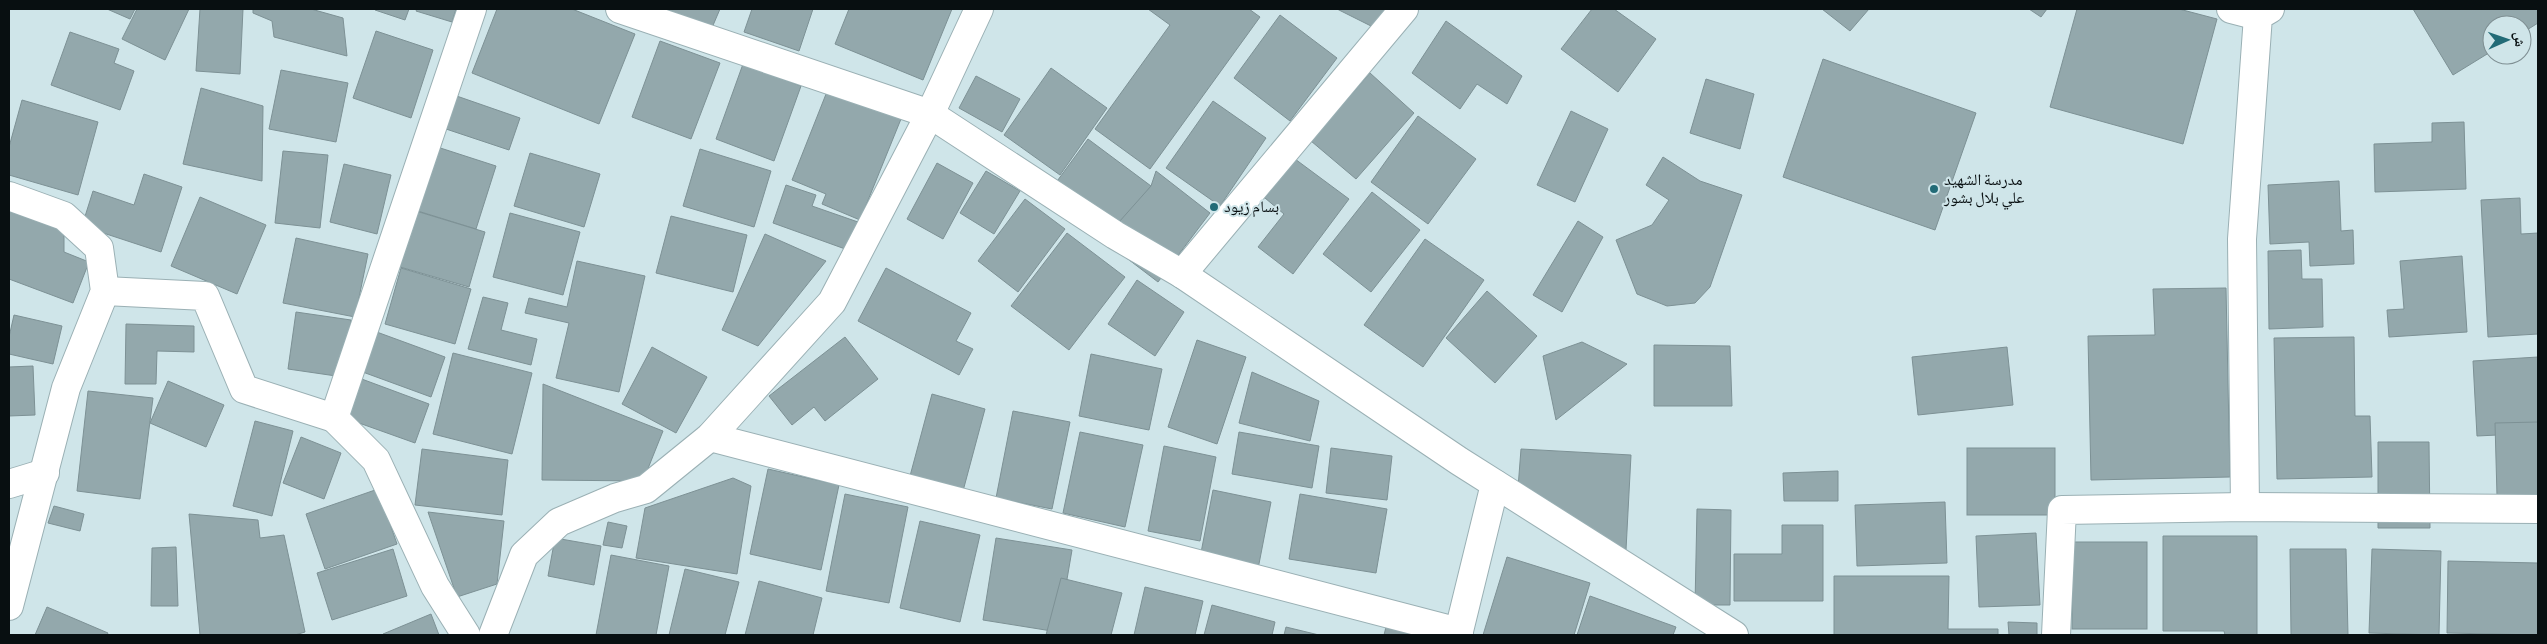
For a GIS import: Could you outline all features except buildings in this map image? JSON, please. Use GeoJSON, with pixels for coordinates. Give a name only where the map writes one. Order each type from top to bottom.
{"type":"FeatureCollection","features":[{"type":"Feature","properties":{"kind":"street"},"geometry":{"type":"LineString","coordinates":[[334,418],[472,9]]}},
{"type":"Feature","properties":{"kind":"street"},"geometry":{"type":"LineString","coordinates":[[620,9],[930,114],[1114,235],[1182,274],[1703,626],[1734,635]]}},
{"type":"Feature","properties":{"kind":"street"},"geometry":{"type":"LineString","coordinates":[[493,635],[524,555],[559,522],[615,498],[646,489],[710,438],[832,302],[930,114],[979,9]]}},
{"type":"Feature","properties":{"kind":"street"},"geometry":{"type":"LineString","coordinates":[[1182,274],[1404,9]]}},
{"type":"Feature","properties":{"kind":"street"},"geometry":{"type":"LineString","coordinates":[[2231,9],[2264,12],[2242,239],[2245,507]]}},
{"type":"Feature","properties":{"kind":"street"},"geometry":{"type":"LineString","coordinates":[[9,196],[64,216],[99,248],[105,291],[66,388],[9,606]]}},
{"type":"Feature","properties":{"kind":"street"},"geometry":{"type":"LineString","coordinates":[[105,291],[204,296],[244,389],[334,418],[376,460],[435,586],[466,635]]}},
{"type":"Feature","properties":{"kind":"street"},"geometry":{"type":"LineString","coordinates":[[710,438],[1459,634],[1495,484]]}},
{"type":"Feature","properties":{"kind":"street"},"geometry":{"type":"LineString","coordinates":[[9,484],[45,473]]}},
{"type":"Feature","properties":{"kind":"street"},"geometry":{"type":"LineString","coordinates":[[2056,635],[2062,510],[2245,507],[2538,509]]}},
{"type":"Feature","properties":{"kind":"place","name":"مدرسة الشهيد علي بلال بشور"},"geometry":{"type":"Point","coordinates":[1934,189]}},
{"type":"Feature","properties":{"kind":"place","name":"بسام زيود"},"geometry":{"type":"Point","coordinates":[1214,207]}}]}
